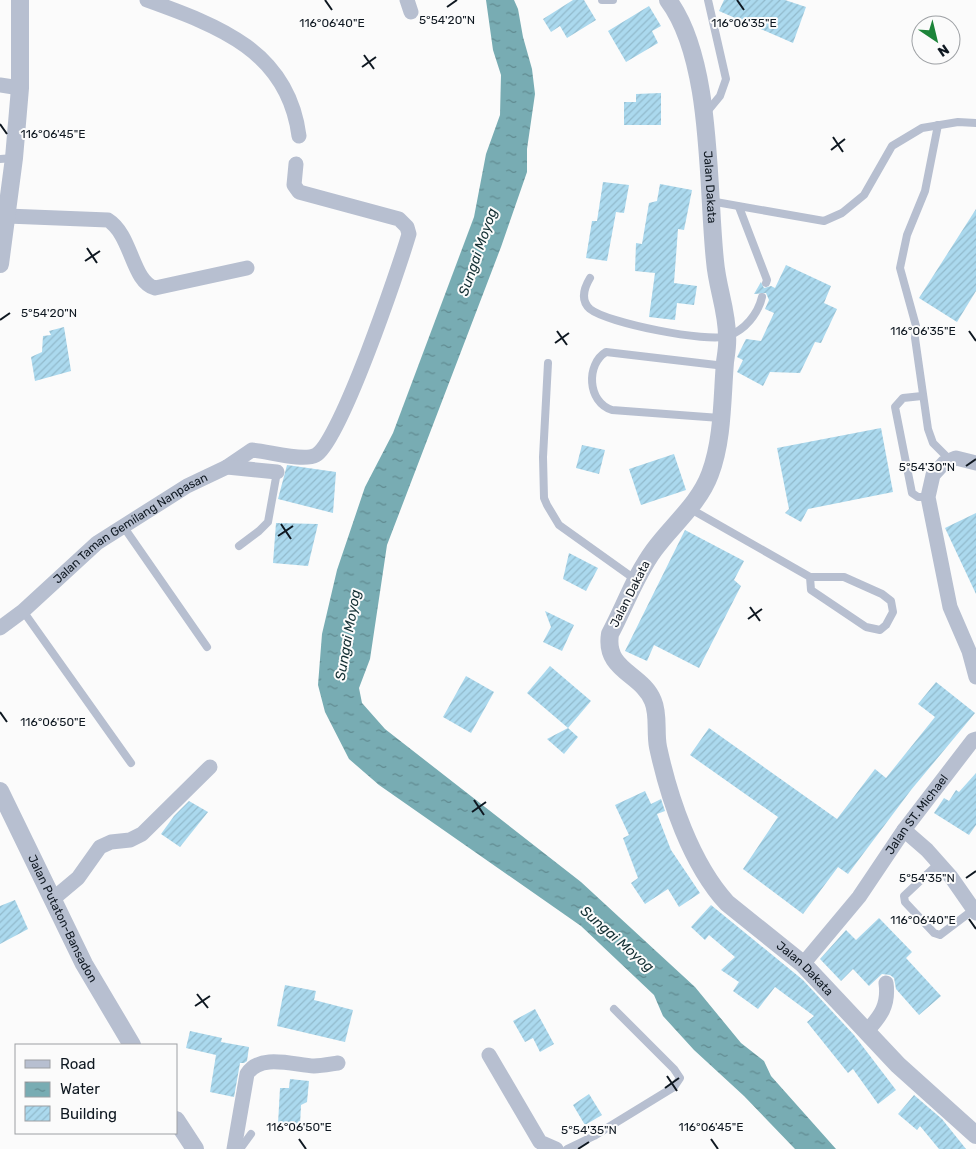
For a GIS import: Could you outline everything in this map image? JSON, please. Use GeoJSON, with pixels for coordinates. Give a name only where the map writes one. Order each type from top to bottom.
{"type":"FeatureCollection","features":[{"type":"Feature","properties":{"kind":"street"},"geometry":{"type":"LineString","coordinates":[[0,264],[7,216],[7,159],[20,88],[20,0]]}},
{"type":"Feature","properties":{"kind":"street","name":"Jalan Dakata"},"geometry":{"type":"LineString","coordinates":[[668,0],[683,25],[698,81],[703,117],[715,266],[726,317],[728,336],[717,445],[710,475],[689,508],[654,550],[636,580],[610,634],[609,647],[619,666],[642,685],[653,699],[658,746],[682,825],[704,873],[716,891],[727,903],[803,964],[898,1065],[976,1135]]}},
{"type":"Feature","properties":{"kind":"street"},"geometry":{"type":"LineString","coordinates":[[153,1],[232,37],[252,50],[275,70],[291,100],[297,117],[299,136]]}},
{"type":"Feature","properties":{"kind":"street"},"geometry":{"type":"LineString","coordinates":[[0,85],[20,88]]}},
{"type":"Feature","properties":{"kind":"street","name":"Jalan Taman Gemilang Nanpasan"},"geometry":{"type":"LineString","coordinates":[[0,628],[23,611],[97,543],[187,486],[226,467],[252,450],[304,458],[316,455],[325,447],[335,433],[354,388],[409,234],[407,227],[398,219],[299,192],[294,185],[296,164]]}},
{"type":"Feature","properties":{"kind":"street"},"geometry":{"type":"LineString","coordinates":[[7,216],[108,220],[114,224],[126,240],[140,276],[149,286],[155,288],[247,268]]}},
{"type":"Feature","properties":{"kind":"street"},"geometry":{"type":"LineString","coordinates":[[976,463],[956,458],[949,459],[933,475],[928,497],[950,607],[969,652],[976,677]]}},
{"type":"Feature","properties":{"kind":"street"},"geometry":{"type":"LineString","coordinates":[[226,467],[277,472]]}},
{"type":"Feature","properties":{"kind":"street","name":"Jalan ST. Michael"},"geometry":{"type":"LineString","coordinates":[[803,964],[859,897],[904,830],[975,736]]}},
{"type":"Feature","properties":{"kind":"street"},"geometry":{"type":"LineString","coordinates":[[53,899],[78,878],[100,847],[112,842],[130,840],[142,834],[210,767]]}},
{"type":"Feature","properties":{"kind":"street","name":"Jalan Putaton-Bansadon"},"geometry":{"type":"LineString","coordinates":[[0,791],[84,964],[131,1044]]}},
{"type":"Feature","properties":{"kind":"street"},"geometry":{"type":"LineString","coordinates":[[904,830],[939,863],[964,895],[974,912]]}},
{"type":"Feature","properties":{"kind":"street"},"geometry":{"type":"LineString","coordinates":[[866,1032],[887,1005],[886,983]]}},
{"type":"Feature","properties":{"kind":"street"},"geometry":{"type":"LineString","coordinates":[[489,1056],[540,1142],[556,1149]]}},
{"type":"Feature","properties":{"kind":"street"},"geometry":{"type":"LineString","coordinates":[[234,1149],[247,1074],[251,1067],[260,1064],[283,1062],[316,1066],[338,1063]]}},
{"type":"Feature","properties":{"kind":"street"},"geometry":{"type":"LineString","coordinates":[[178,1123],[195,1149]]}},
{"type":"Feature","properties":{"kind":"lane"},"geometry":{"type":"LineString","coordinates":[[602,0],[613,0]]}},
{"type":"Feature","properties":{"kind":"lane"},"geometry":{"type":"LineString","coordinates":[[703,117],[720,96],[726,79],[708,0]]}},
{"type":"Feature","properties":{"kind":"lane"},"geometry":{"type":"LineString","coordinates":[[710,201],[824,222],[842,214],[864,195],[892,146],[922,128],[958,122],[976,124]]}},
{"type":"Feature","properties":{"kind":"lane"},"geometry":{"type":"LineString","coordinates":[[938,125],[925,191],[907,235],[900,268],[916,326],[915,338],[922,396],[933,443],[949,459]]}},
{"type":"Feature","properties":{"kind":"lane"},"geometry":{"type":"LineString","coordinates":[[739,207],[767,280],[766,283]]}},
{"type":"Feature","properties":{"kind":"lane"},"geometry":{"type":"LineString","coordinates":[[590,278],[583,290],[583,297],[590,309],[605,316],[665,332],[728,336],[752,320],[762,297]]}},
{"type":"Feature","properties":{"kind":"lane"},"geometry":{"type":"LineString","coordinates":[[720,418],[612,410],[598,402],[593,394],[595,362],[606,352],[725,366]]}},
{"type":"Feature","properties":{"kind":"lane"},"geometry":{"type":"LineString","coordinates":[[548,363],[543,457],[544,498],[559,525],[636,580]]}},
{"type":"Feature","properties":{"kind":"lane"},"geometry":{"type":"LineString","coordinates":[[922,396],[903,398],[895,407],[912,493],[918,497],[928,497]]}},
{"type":"Feature","properties":{"kind":"lane"},"geometry":{"type":"LineString","coordinates":[[239,546],[268,522],[277,472]]}},
{"type":"Feature","properties":{"kind":"lane"},"geometry":{"type":"LineString","coordinates":[[689,508],[810,577],[844,576],[882,594],[890,601],[891,619],[880,630],[866,627],[811,590],[810,577]]}},
{"type":"Feature","properties":{"kind":"lane"},"geometry":{"type":"LineString","coordinates":[[123,526],[207,647]]}},
{"type":"Feature","properties":{"kind":"lane"},"geometry":{"type":"LineString","coordinates":[[23,611],[131,763]]}},
{"type":"Feature","properties":{"kind":"lane"},"geometry":{"type":"LineString","coordinates":[[939,863],[908,889],[904,896],[905,902],[934,933],[940,935],[974,912]]}},
{"type":"Feature","properties":{"kind":"lane"},"geometry":{"type":"LineString","coordinates":[[567,1149],[594,1136],[674,1087],[680,1078],[674,1069],[614,1009]]}},
{"type":"Feature","properties":{"kind":"lane"},"geometry":{"type":"LineString","coordinates":[[240,1149],[251,1134]]}},
{"type":"Feature","properties":{"kind":"water","name":"Sungai Moyog"},"geometry":{"type":"Polygon","coordinates":[[[486,0],[514,0],[518,9],[532,69],[535,94],[527,149],[527,172],[501,247],[387,545],[370,659],[359,688],[362,703],[385,729],[581,882],[695,987],[741,1043],[764,1061],[771,1076],[836,1149],[795,1149],[744,1096],[694,1050],[663,1016],[654,995],[581,926],[379,785],[349,759],[325,712],[318,685],[322,634],[337,570],[365,487],[393,433],[474,217],[486,154],[500,115],[501,75],[493,50],[486,0]]]}},
{"type":"Feature","properties":{"kind":"building"},"geometry":{"type":"Polygon","coordinates":[[[573,0],[584,0],[596,20],[567,38],[560,26],[551,32],[543,19],[573,0]]]}},
{"type":"Feature","properties":{"kind":"building"},"geometry":{"type":"Polygon","coordinates":[[[724,0],[785,0],[806,7],[793,43],[719,11],[724,0]]]}},
{"type":"Feature","properties":{"kind":"building"},"geometry":{"type":"Polygon","coordinates":[[[649,6],[661,26],[652,31],[658,43],[626,62],[608,31],[649,6]]]}},
{"type":"Feature","properties":{"kind":"building"},"geometry":{"type":"Polygon","coordinates":[[[661,93],[661,125],[624,125],[624,102],[636,102],[636,94],[661,93]]]}},
{"type":"Feature","properties":{"kind":"building"},"geometry":{"type":"Polygon","coordinates":[[[603,182],[629,185],[624,213],[616,212],[607,261],[586,258],[592,221],[597,221],[603,182]]]}},
{"type":"Feature","properties":{"kind":"building"},"geometry":{"type":"Polygon","coordinates":[[[660,184],[692,190],[684,230],[678,229],[674,283],[697,286],[694,305],[677,303],[675,320],[649,317],[655,273],[635,271],[636,243],[642,244],[649,203],[657,201],[660,184]]]}},
{"type":"Feature","properties":{"kind":"building"},"geometry":{"type":"Polygon","coordinates":[[[976,209],[976,291],[957,322],[919,298],[976,209]]]}},
{"type":"Feature","properties":{"kind":"building"},"geometry":{"type":"Polygon","coordinates":[[[786,265],[831,286],[824,303],[837,309],[821,343],[815,342],[800,373],[770,372],[763,386],[737,372],[743,360],[737,357],[746,339],[761,341],[774,313],[765,309],[769,300],[766,293],[754,294],[761,282],[764,288],[771,286],[775,288],[786,265]]]}},
{"type":"Feature","properties":{"kind":"building"},"geometry":{"type":"Polygon","coordinates":[[[64,327],[71,371],[35,381],[31,357],[42,352],[43,336],[51,335],[49,331],[64,327]]]}},
{"type":"Feature","properties":{"kind":"building"},"geometry":{"type":"Polygon","coordinates":[[[881,428],[893,492],[808,509],[801,522],[785,513],[789,509],[777,448],[881,428]]]}},
{"type":"Feature","properties":{"kind":"building"},"geometry":{"type":"Polygon","coordinates":[[[582,445],[605,450],[599,474],[576,468],[582,445]]]}},
{"type":"Feature","properties":{"kind":"building"},"geometry":{"type":"Polygon","coordinates":[[[674,454],[686,490],[641,505],[629,469],[674,454]]]}},
{"type":"Feature","properties":{"kind":"building"},"geometry":{"type":"Polygon","coordinates":[[[287,465],[336,472],[333,513],[278,499],[287,465]]]}},
{"type":"Feature","properties":{"kind":"building"},"geometry":{"type":"Polygon","coordinates":[[[976,513],[976,594],[945,528],[976,513]]]}},
{"type":"Feature","properties":{"kind":"building"},"geometry":{"type":"Polygon","coordinates":[[[276,523],[318,524],[308,566],[273,563],[276,523]]]}},
{"type":"Feature","properties":{"kind":"building"},"geometry":{"type":"Polygon","coordinates":[[[685,530],[744,561],[734,580],[741,586],[699,668],[654,645],[647,661],[625,651],[685,530]]]}},
{"type":"Feature","properties":{"kind":"building"},"geometry":{"type":"Polygon","coordinates":[[[569,553],[598,568],[586,591],[563,579],[569,553]]]}},
{"type":"Feature","properties":{"kind":"building"},"geometry":{"type":"Polygon","coordinates":[[[545,611],[574,625],[562,651],[543,642],[551,627],[545,611]]]}},
{"type":"Feature","properties":{"kind":"building"},"geometry":{"type":"Polygon","coordinates":[[[550,666],[591,701],[568,728],[527,693],[550,666]]]}},
{"type":"Feature","properties":{"kind":"building"},"geometry":{"type":"Polygon","coordinates":[[[466,676],[494,692],[471,733],[443,717],[466,676]]]}},
{"type":"Feature","properties":{"kind":"building"},"geometry":{"type":"Polygon","coordinates":[[[936,682],[975,713],[911,790],[848,874],[838,867],[803,914],[743,869],[778,817],[690,755],[709,728],[837,819],[875,769],[886,778],[935,717],[918,704],[936,682]]]}},
{"type":"Feature","properties":{"kind":"building"},"geometry":{"type":"Polygon","coordinates":[[[568,728],[578,737],[564,754],[547,739],[568,728]]]}},
{"type":"Feature","properties":{"kind":"building"},"geometry":{"type":"Polygon","coordinates":[[[976,773],[976,825],[969,835],[934,813],[944,798],[949,801],[956,790],[959,792],[976,773]]]}},
{"type":"Feature","properties":{"kind":"building"},"geometry":{"type":"Polygon","coordinates":[[[645,791],[651,804],[661,799],[665,811],[657,814],[671,850],[700,893],[679,907],[668,889],[645,904],[631,883],[638,878],[623,838],[629,835],[615,805],[645,791]]]}},
{"type":"Feature","properties":{"kind":"building"},"geometry":{"type":"Polygon","coordinates":[[[189,801],[208,812],[180,847],[161,834],[174,816],[189,801]]]}},
{"type":"Feature","properties":{"kind":"building"},"geometry":{"type":"Polygon","coordinates":[[[15,900],[28,929],[0,944],[0,906],[15,900]]]}},
{"type":"Feature","properties":{"kind":"building"},"geometry":{"type":"Polygon","coordinates":[[[711,905],[803,980],[854,1035],[896,1090],[878,1104],[853,1069],[848,1073],[807,1022],[814,1016],[775,987],[758,1009],[733,991],[739,982],[721,970],[735,957],[709,935],[705,940],[691,927],[711,905]]]}},
{"type":"Feature","properties":{"kind":"building"},"geometry":{"type":"Polygon","coordinates":[[[879,918],[912,952],[906,958],[941,996],[919,1015],[896,989],[894,978],[890,975],[882,974],[869,986],[853,969],[841,981],[820,959],[846,930],[856,940],[879,918]]]}},
{"type":"Feature","properties":{"kind":"building"},"geometry":{"type":"Polygon","coordinates":[[[285,985],[316,991],[314,1000],[353,1010],[345,1042],[277,1026],[285,985]]]}},
{"type":"Feature","properties":{"kind":"building"},"geometry":{"type":"Polygon","coordinates":[[[535,1009],[554,1044],[540,1052],[533,1038],[525,1042],[513,1021],[535,1009]]]}},
{"type":"Feature","properties":{"kind":"building"},"geometry":{"type":"Polygon","coordinates":[[[190,1031],[222,1038],[221,1042],[249,1047],[247,1061],[240,1063],[234,1097],[210,1092],[216,1055],[186,1048],[190,1031]]]}},
{"type":"Feature","properties":{"kind":"building"},"geometry":{"type":"Polygon","coordinates":[[[290,1079],[309,1081],[307,1102],[301,1105],[300,1125],[278,1124],[280,1088],[289,1088],[290,1079]]]}},
{"type":"Feature","properties":{"kind":"building"},"geometry":{"type":"Polygon","coordinates":[[[589,1094],[602,1115],[585,1125],[573,1105],[589,1094]]]}},
{"type":"Feature","properties":{"kind":"building"},"geometry":{"type":"Polygon","coordinates":[[[914,1095],[942,1119],[966,1149],[939,1149],[920,1126],[917,1130],[898,1114],[914,1095]]]}}]}
